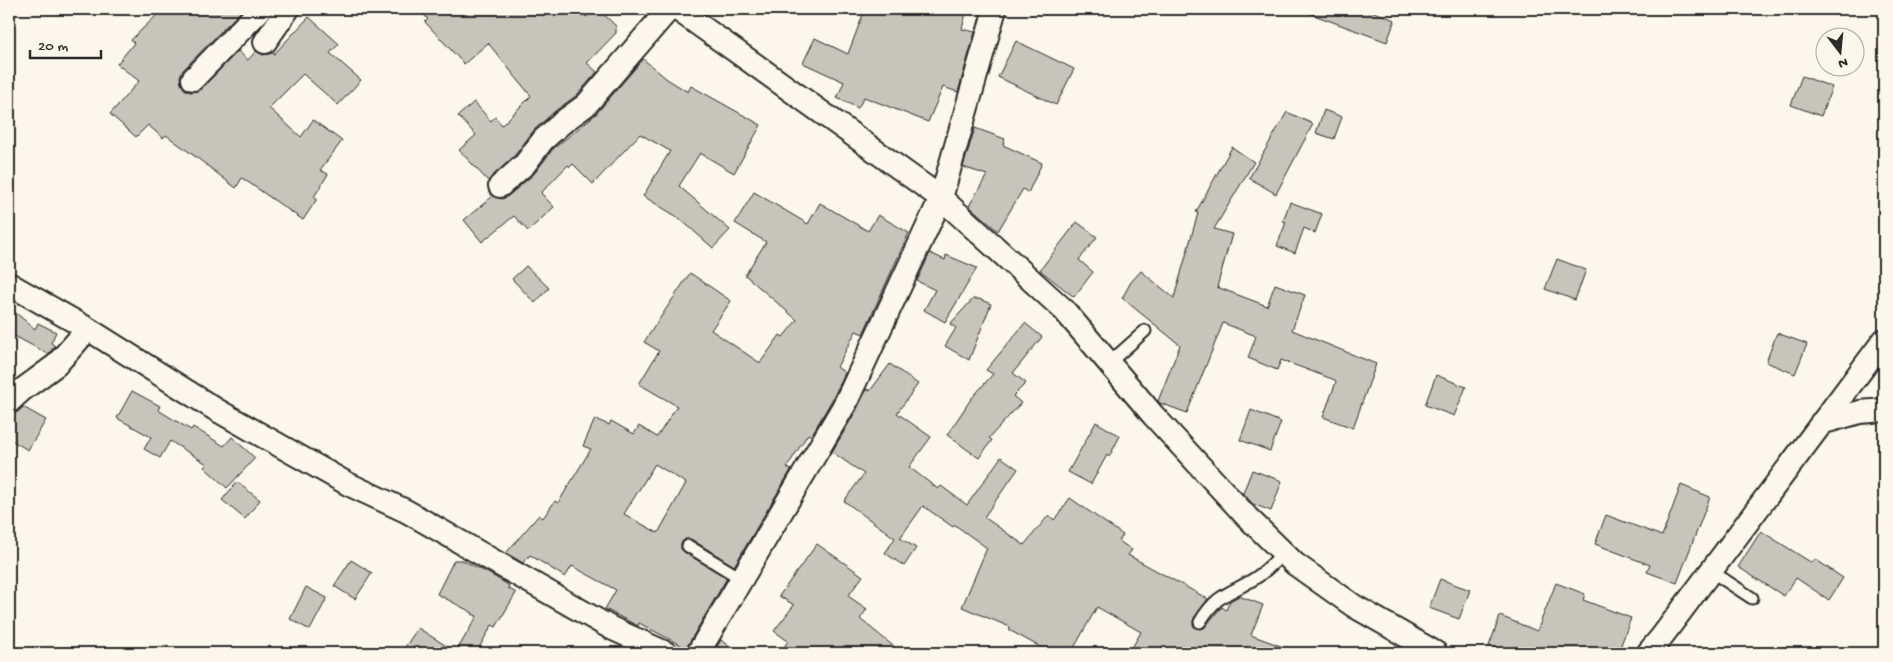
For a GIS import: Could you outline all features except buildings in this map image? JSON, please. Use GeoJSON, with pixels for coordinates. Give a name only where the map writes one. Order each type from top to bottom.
{"type":"FeatureCollection","features":[{"type":"Feature","properties":{"kind":"street"},"geometry":{"type":"LineString","coordinates":[[193,79],[262,9]]}},
{"type":"Feature","properties":{"kind":"street"},"geometry":{"type":"LineString","coordinates":[[265,42],[288,9]]}},
{"type":"Feature","properties":{"kind":"street"},"geometry":{"type":"LineString","coordinates":[[500,186],[525,164],[543,140],[586,105],[669,9]]}},
{"type":"Feature","properties":{"kind":"street"},"geometry":{"type":"LineString","coordinates":[[677,9],[941,198],[1064,310],[1153,415],[1247,517],[1295,564],[1354,606],[1436,653]]}},
{"type":"Feature","properties":{"kind":"street"},"geometry":{"type":"LineString","coordinates":[[698,653],[844,404],[941,198],[995,9]]}},
{"type":"Feature","properties":{"kind":"street"},"geometry":{"type":"LineString","coordinates":[[9,284],[88,329],[215,410],[348,484],[406,512],[611,628],[666,653]]}},
{"type":"Feature","properties":{"kind":"street"},"geometry":{"type":"LineString","coordinates":[[9,402],[56,365],[88,329]]}},
{"type":"Feature","properties":{"kind":"street"},"geometry":{"type":"LineString","coordinates":[[1648,653],[1660,640],[1884,340]]}},
{"type":"Feature","properties":{"kind":"street"},"geometry":{"type":"LineString","coordinates":[[1821,423],[1860,412],[1884,410]]}},
{"type":"Feature","properties":{"kind":"lane"},"geometry":{"type":"LineString","coordinates":[[1109,363],[1145,331]]}},
{"type":"Feature","properties":{"kind":"lane"},"geometry":{"type":"LineString","coordinates":[[688,546],[742,579]]}},
{"type":"Feature","properties":{"kind":"lane"},"geometry":{"type":"LineString","coordinates":[[1200,622],[1218,599],[1258,576],[1284,553]]}},
{"type":"Feature","properties":{"kind":"lane"},"geometry":{"type":"LineString","coordinates":[[1711,571],[1752,598]]}}]}
